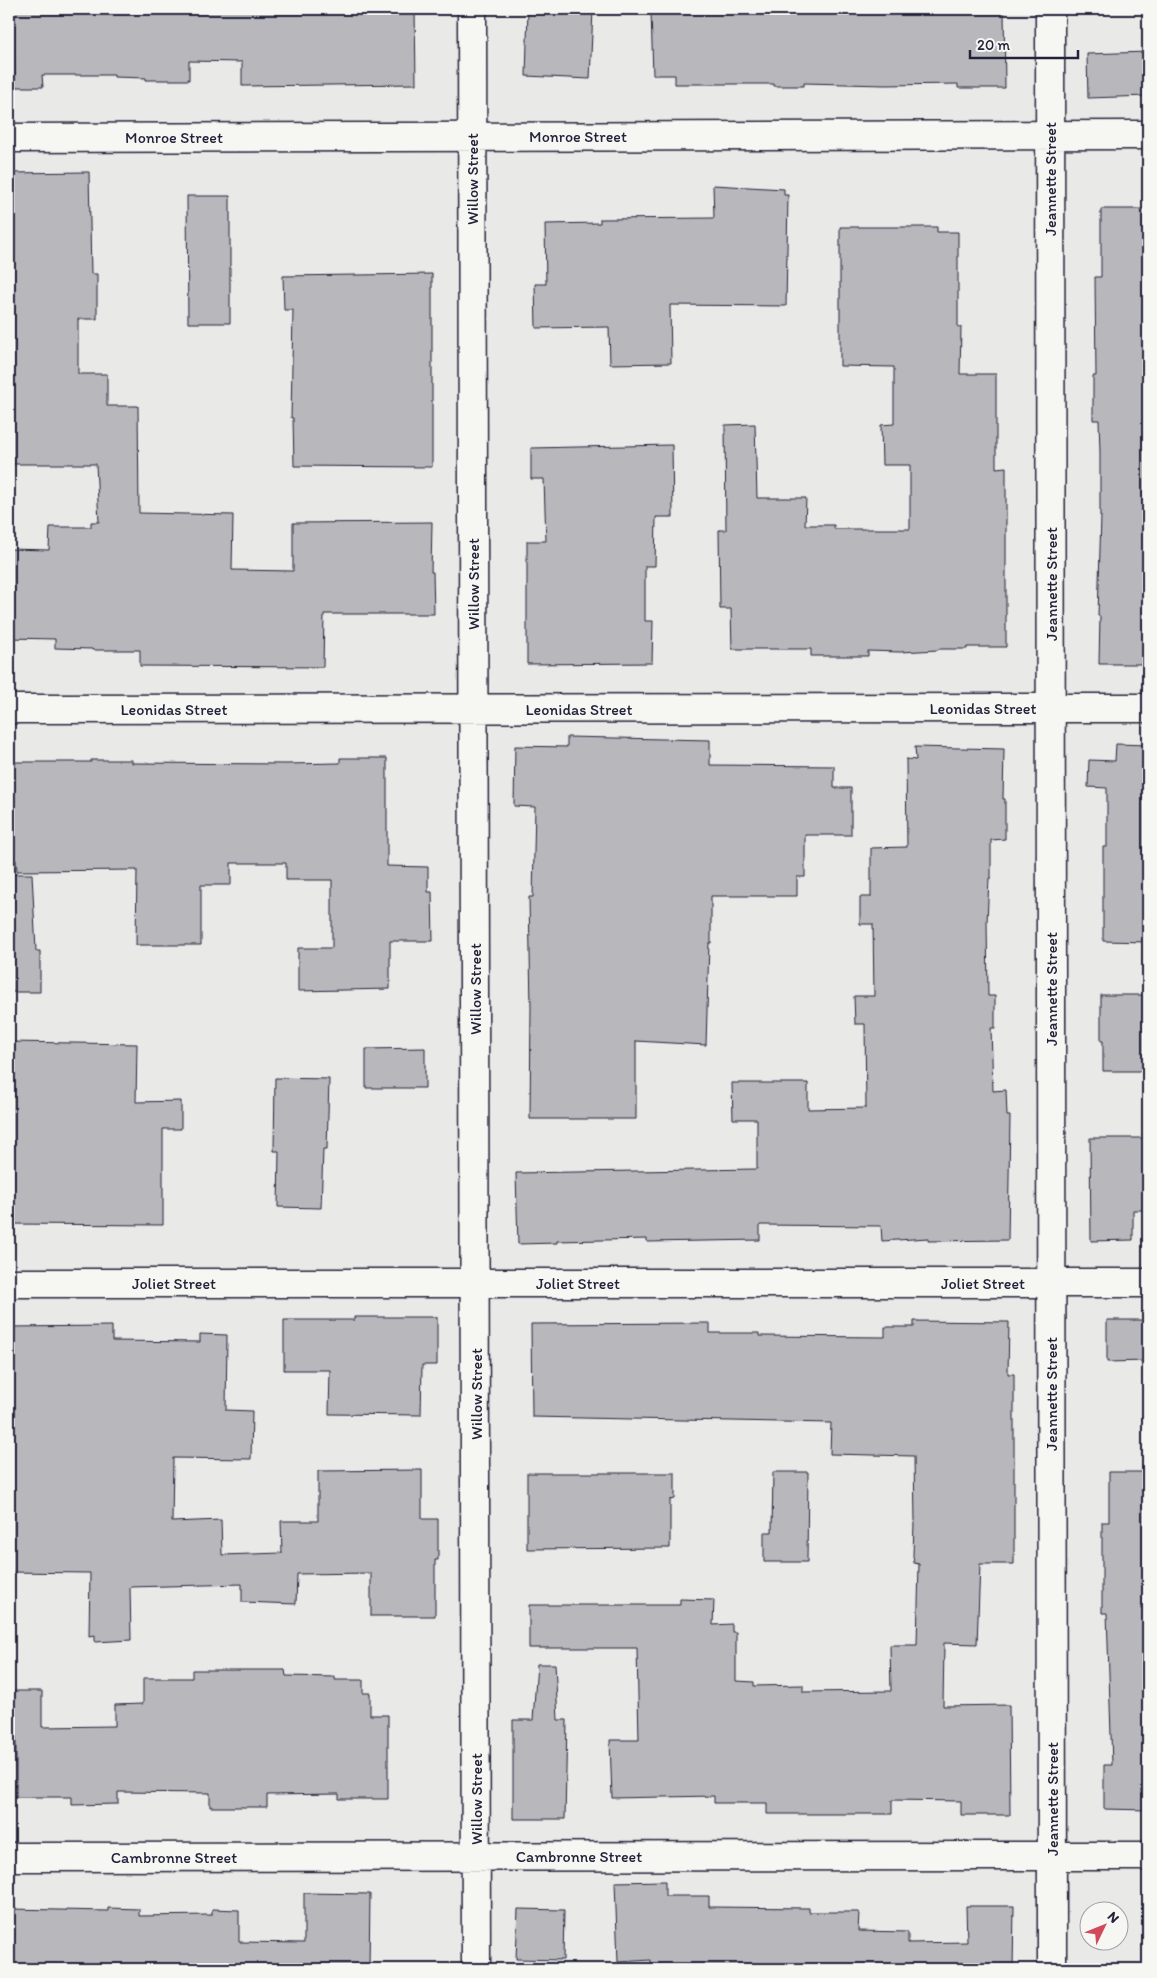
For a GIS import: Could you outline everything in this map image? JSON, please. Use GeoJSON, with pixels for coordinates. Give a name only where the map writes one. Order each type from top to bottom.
{"type":"FeatureCollection","features":[{"type":"Feature","properties":{"kind":"street","name":"Willow Street"},"geometry":{"type":"LineString","coordinates":[[472,9],[476,1969]]}},
{"type":"Feature","properties":{"kind":"street","name":"Jeannette Street"},"geometry":{"type":"LineString","coordinates":[[1050,9],[1052,1969]]}},
{"type":"Feature","properties":{"kind":"street","name":"Monroe Street"},"geometry":{"type":"LineString","coordinates":[[9,138],[1148,136]]}},
{"type":"Feature","properties":{"kind":"street","name":"Leonidas Street"},"geometry":{"type":"LineString","coordinates":[[9,709],[1148,708]]}},
{"type":"Feature","properties":{"kind":"street","name":"Joliet Street"},"geometry":{"type":"LineString","coordinates":[[9,1283],[1148,1283]]}},
{"type":"Feature","properties":{"kind":"street","name":"Cambronne Street"},"geometry":{"type":"LineString","coordinates":[[9,1857],[1148,1856]]}},
{"type":"Feature","properties":{"kind":"building"},"geometry":{"type":"Polygon","coordinates":[[[14,9],[415,9],[416,84],[242,86],[242,62],[189,61],[189,80],[146,80],[146,78],[114,77],[114,75],[42,75],[43,87],[15,87],[14,9]]]}},
{"type":"Feature","properties":{"kind":"building"},"geometry":{"type":"Polygon","coordinates":[[[528,9],[593,9],[590,79],[526,76],[528,9]]]}},
{"type":"Feature","properties":{"kind":"building"},"geometry":{"type":"Polygon","coordinates":[[[726,9],[1004,9],[1005,88],[958,88],[958,84],[804,83],[804,86],[774,86],[774,84],[675,84],[675,75],[653,75],[651,12],[726,11],[726,9]]]}},
{"type":"Feature","properties":{"kind":"building"},"geometry":{"type":"Polygon","coordinates":[[[1148,52],[1148,96],[1088,98],[1087,54],[1148,52]]]}},
{"type":"Feature","properties":{"kind":"building"},"geometry":{"type":"Polygon","coordinates":[[[89,172],[91,274],[97,274],[97,319],[78,319],[78,374],[107,374],[107,406],[138,406],[139,513],[233,515],[232,570],[293,571],[293,523],[432,522],[431,572],[433,572],[434,614],[324,614],[323,667],[140,666],[140,650],[55,648],[55,639],[9,638],[9,549],[49,550],[50,527],[91,527],[91,522],[99,522],[96,464],[11,464],[11,448],[9,448],[9,173],[89,172]]]}},
{"type":"Feature","properties":{"kind":"building"},"geometry":{"type":"Polygon","coordinates":[[[713,185],[784,189],[784,195],[788,195],[786,306],[670,305],[671,363],[610,364],[609,327],[536,328],[535,284],[546,284],[545,224],[600,223],[600,219],[714,218],[713,185]]]}},
{"type":"Feature","properties":{"kind":"building"},"geometry":{"type":"Polygon","coordinates":[[[187,196],[230,196],[230,323],[188,323],[187,196]]]}},
{"type":"Feature","properties":{"kind":"building"},"geometry":{"type":"Polygon","coordinates":[[[1101,209],[1148,209],[1148,664],[1099,664],[1100,452],[1099,420],[1093,420],[1093,376],[1096,376],[1095,277],[1101,277],[1101,209]]]}},
{"type":"Feature","properties":{"kind":"building"},"geometry":{"type":"Polygon","coordinates":[[[840,227],[937,227],[937,232],[958,232],[958,327],[961,327],[960,374],[996,374],[996,468],[1006,467],[1006,647],[967,647],[967,649],[900,652],[868,651],[868,656],[811,656],[811,649],[732,649],[731,609],[720,609],[719,530],[726,530],[725,425],[755,424],[757,498],[806,498],[805,525],[834,525],[834,529],[910,529],[910,465],[882,465],[881,425],[894,424],[894,367],[840,366],[840,227]]]}},
{"type":"Feature","properties":{"kind":"building"},"geometry":{"type":"Polygon","coordinates":[[[432,274],[432,467],[294,466],[293,418],[291,418],[293,310],[284,310],[283,276],[432,274]]]}},
{"type":"Feature","properties":{"kind":"building"},"geometry":{"type":"Polygon","coordinates":[[[672,445],[673,517],[656,517],[655,566],[645,566],[645,621],[653,621],[652,663],[527,664],[527,541],[546,541],[544,479],[531,479],[531,448],[672,445]]]}},
{"type":"Feature","properties":{"kind":"building"},"geometry":{"type":"Polygon","coordinates":[[[567,737],[710,740],[710,765],[834,766],[834,788],[851,788],[851,835],[805,835],[805,877],[797,877],[797,896],[711,896],[711,943],[709,943],[706,1045],[636,1041],[636,1119],[530,1119],[529,897],[533,897],[535,807],[514,806],[515,746],[567,747],[567,737]]]}},
{"type":"Feature","properties":{"kind":"building"},"geometry":{"type":"Polygon","coordinates":[[[1116,744],[1148,745],[1148,942],[1103,941],[1103,847],[1107,847],[1107,788],[1088,787],[1089,760],[1115,761],[1116,744]]]}},
{"type":"Feature","properties":{"kind":"building"},"geometry":{"type":"Polygon","coordinates":[[[915,747],[1004,749],[1003,799],[1005,799],[1005,839],[991,840],[991,878],[989,878],[987,922],[988,996],[995,996],[995,1028],[991,1028],[993,1091],[1006,1090],[1007,1116],[1010,1116],[1008,1240],[928,1241],[928,1238],[882,1241],[881,1226],[760,1225],[760,1240],[647,1242],[647,1239],[518,1244],[516,1173],[757,1169],[757,1119],[733,1119],[732,1083],[808,1083],[808,1109],[866,1108],[865,1024],[855,1024],[854,996],[874,996],[873,924],[860,924],[860,897],[871,897],[871,848],[907,847],[906,759],[916,760],[915,747]]]}},
{"type":"Feature","properties":{"kind":"building"},"geometry":{"type":"Polygon","coordinates":[[[340,758],[387,758],[387,866],[428,867],[428,892],[432,892],[433,941],[390,941],[390,989],[298,991],[298,948],[332,948],[332,880],[286,880],[286,863],[231,863],[231,885],[201,885],[201,945],[136,945],[137,870],[17,871],[16,860],[9,860],[9,762],[132,760],[132,763],[286,764],[340,763],[340,758]]]}},
{"type":"Feature","properties":{"kind":"building"},"geometry":{"type":"Polygon","coordinates":[[[9,874],[32,874],[36,951],[40,951],[40,992],[9,992],[9,874]]]}},
{"type":"Feature","properties":{"kind":"building"},"geometry":{"type":"Polygon","coordinates":[[[1101,995],[1148,995],[1148,1071],[1103,1071],[1101,995]]]}},
{"type":"Feature","properties":{"kind":"building"},"geometry":{"type":"Polygon","coordinates":[[[9,1042],[137,1044],[136,1102],[181,1101],[181,1129],[163,1129],[163,1225],[9,1224],[9,1042]]]}},
{"type":"Feature","properties":{"kind":"building"},"geometry":{"type":"Polygon","coordinates":[[[425,1048],[425,1088],[366,1088],[366,1049],[425,1048]]]}},
{"type":"Feature","properties":{"kind":"building"},"geometry":{"type":"Polygon","coordinates":[[[275,1078],[329,1079],[327,1149],[323,1149],[321,1208],[278,1207],[279,1151],[274,1151],[275,1078]]]}},
{"type":"Feature","properties":{"kind":"building"},"geometry":{"type":"Polygon","coordinates":[[[1090,1138],[1148,1138],[1148,1210],[1133,1210],[1133,1240],[1091,1241],[1090,1138]]]}},
{"type":"Feature","properties":{"kind":"building"},"geometry":{"type":"Polygon","coordinates":[[[354,1317],[437,1317],[437,1365],[422,1365],[421,1415],[329,1414],[330,1370],[284,1370],[284,1320],[354,1320],[354,1317]]]}},
{"type":"Feature","properties":{"kind":"building"},"geometry":{"type":"Polygon","coordinates":[[[1107,1320],[1148,1320],[1148,1361],[1107,1362],[1107,1320]]]}},
{"type":"Feature","properties":{"kind":"building"},"geometry":{"type":"Polygon","coordinates":[[[914,1321],[1009,1322],[1008,1374],[1014,1374],[1014,1564],[980,1564],[977,1644],[944,1643],[943,1706],[1009,1705],[1010,1815],[961,1815],[961,1801],[892,1800],[892,1814],[767,1814],[767,1803],[714,1803],[714,1796],[612,1798],[610,1740],[639,1740],[637,1648],[529,1648],[529,1605],[680,1605],[680,1599],[714,1600],[713,1625],[732,1624],[732,1632],[736,1632],[736,1681],[754,1682],[754,1686],[803,1685],[803,1692],[891,1691],[890,1645],[917,1645],[919,1564],[914,1563],[913,1556],[915,1522],[914,1456],[830,1454],[831,1423],[532,1417],[531,1324],[710,1323],[710,1333],[759,1333],[759,1336],[885,1337],[885,1327],[914,1327],[914,1321]]]}},
{"type":"Feature","properties":{"kind":"building"},"geometry":{"type":"Polygon","coordinates":[[[112,1326],[112,1341],[200,1342],[200,1334],[227,1335],[226,1410],[252,1411],[251,1459],[173,1458],[172,1522],[221,1520],[222,1555],[282,1553],[281,1521],[318,1521],[318,1471],[422,1470],[422,1519],[438,1519],[438,1560],[435,1560],[435,1616],[371,1616],[371,1573],[297,1574],[296,1604],[242,1602],[242,1584],[130,1587],[131,1640],[95,1642],[95,1635],[89,1636],[90,1573],[9,1572],[9,1327],[112,1326]]]}},
{"type":"Feature","properties":{"kind":"building"},"geometry":{"type":"Polygon","coordinates":[[[773,1472],[808,1472],[807,1562],[764,1562],[764,1532],[772,1532],[773,1472]]]}},
{"type":"Feature","properties":{"kind":"building"},"geometry":{"type":"Polygon","coordinates":[[[1109,1472],[1148,1472],[1148,1810],[1104,1809],[1104,1765],[1112,1765],[1107,1613],[1102,1613],[1102,1522],[1109,1522],[1109,1472]]]}},
{"type":"Feature","properties":{"kind":"building"},"geometry":{"type":"Polygon","coordinates":[[[527,1473],[675,1473],[675,1499],[670,1500],[670,1548],[527,1549],[527,1473]]]}},
{"type":"Feature","properties":{"kind":"building"},"geometry":{"type":"Polygon","coordinates":[[[537,1664],[555,1664],[558,1720],[567,1720],[565,1819],[513,1819],[513,1720],[533,1720],[537,1664]]]}},
{"type":"Feature","properties":{"kind":"building"},"geometry":{"type":"Polygon","coordinates":[[[192,1670],[285,1670],[286,1676],[335,1677],[335,1680],[363,1680],[363,1693],[370,1693],[370,1715],[388,1715],[388,1799],[339,1799],[339,1794],[267,1795],[267,1807],[210,1807],[210,1793],[118,1792],[118,1804],[72,1805],[72,1797],[16,1797],[16,1730],[9,1730],[9,1691],[42,1691],[42,1727],[115,1726],[115,1705],[143,1704],[143,1678],[192,1678],[192,1670]]]}},
{"type":"Feature","properties":{"kind":"building"},"geometry":{"type":"Polygon","coordinates":[[[665,1881],[665,1896],[709,1896],[709,1907],[809,1908],[809,1912],[859,1912],[858,1931],[908,1932],[908,1943],[967,1942],[966,1906],[1014,1906],[1013,1969],[651,1969],[651,1960],[618,1962],[615,1882],[665,1881]]]}},
{"type":"Feature","properties":{"kind":"building"},"geometry":{"type":"Polygon","coordinates":[[[304,1893],[370,1894],[369,1969],[9,1969],[9,1909],[108,1911],[108,1908],[139,1909],[139,1916],[212,1915],[212,1909],[239,1910],[239,1942],[304,1943],[304,1893]]]}},
{"type":"Feature","properties":{"kind":"building"},"geometry":{"type":"Polygon","coordinates":[[[518,1909],[564,1910],[563,1960],[516,1959],[518,1909]]]}}]}
